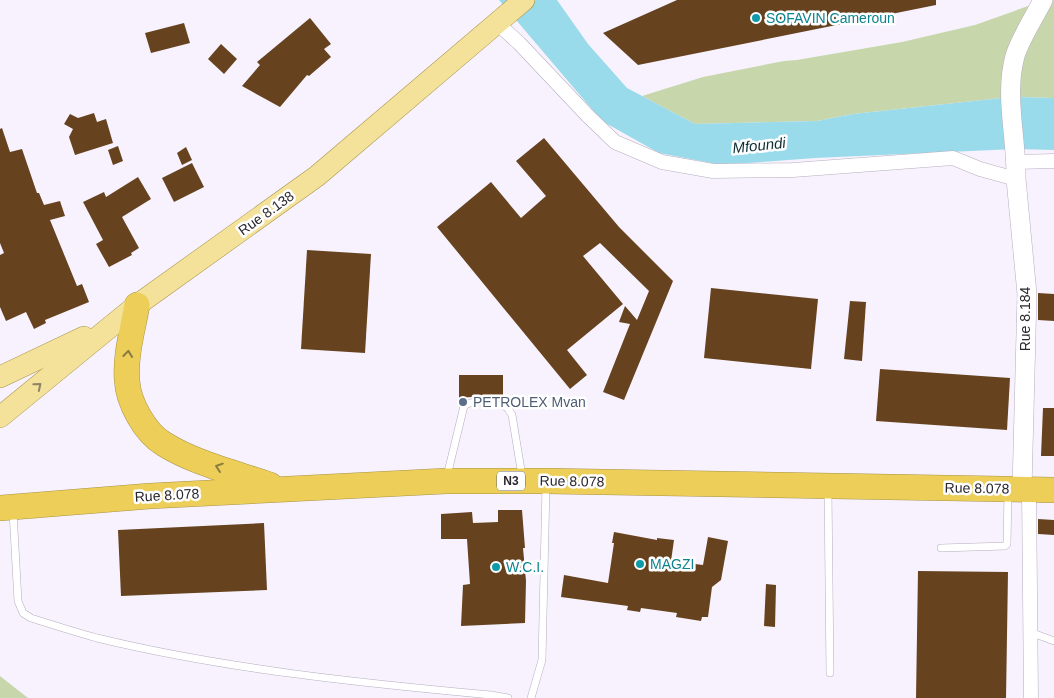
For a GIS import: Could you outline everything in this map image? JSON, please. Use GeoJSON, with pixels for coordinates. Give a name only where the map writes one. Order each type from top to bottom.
{"type":"FeatureCollection","features":[{"type":"Feature","properties":{"kind":"highway"},"geometry":{"type":"LineString","coordinates":[[137,305],[129,348],[126,381],[133,406],[149,430],[163,444],[197,460],[282,489]]}},
{"type":"Feature","properties":{"kind":"highway","name":"Rue 8.078"},"geometry":{"type":"LineString","coordinates":[[7,507],[150,496],[446,482],[535,481],[1054,490]]}},
{"type":"Feature","properties":{"kind":"main road","name":"Rue 8.138"},"geometry":{"type":"LineString","coordinates":[[0,417],[137,305],[317,176],[524,0]]}},
{"type":"Feature","properties":{"kind":"main road"},"geometry":{"type":"LineString","coordinates":[[0,377],[114,324]]}},
{"type":"Feature","properties":{"kind":"street","name":"Rue 8.184"},"geometry":{"type":"LineString","coordinates":[[1020,489],[1026,294],[1011,97],[1011,75],[1016,54],[1043,0]]}},
{"type":"Feature","properties":{"kind":"street"},"geometry":{"type":"LineString","coordinates":[[500,20],[519,43],[615,142],[662,162],[713,171],[793,170],[953,158],[980,169],[1016,163],[1054,161]]}},
{"type":"Feature","properties":{"kind":"street"},"geometry":{"type":"LineString","coordinates":[[1020,489],[1030,632],[1031,698]]}},
{"type":"Feature","properties":{"kind":"lane"},"geometry":{"type":"LineString","coordinates":[[446,482],[464,406],[472,402],[502,404],[508,408],[535,481],[542,660],[531,698]]}},
{"type":"Feature","properties":{"kind":"lane"},"geometry":{"type":"LineString","coordinates":[[828,486],[830,673]]}},
{"type":"Feature","properties":{"kind":"lane"},"geometry":{"type":"LineString","coordinates":[[940,548],[1005,546],[1020,489]]}},
{"type":"Feature","properties":{"kind":"lane"},"geometry":{"type":"LineString","coordinates":[[7,507],[18,600],[23,612],[31,618],[95,637],[166,653],[372,684],[508,698]]}},
{"type":"Feature","properties":{"kind":"lane"},"geometry":{"type":"LineString","coordinates":[[1030,632],[1054,641]]}},
{"type":"Feature","properties":{"kind":"green space"},"geometry":{"type":"Polygon","coordinates":[[[1045,0],[1054,0],[1054,98],[1011,97],[853,114],[817,121],[695,124],[642,96],[703,77],[784,61],[902,42],[975,25],[1045,0]]]}},
{"type":"Feature","properties":{"kind":"green space"},"geometry":{"type":"Polygon","coordinates":[[[0,676],[28,698],[0,698],[0,676]]]}},
{"type":"Feature","properties":{"kind":"water","name":"Mfoundi"},"geometry":{"type":"Polygon","coordinates":[[[499,0],[557,0],[588,44],[627,88],[695,124],[817,121],[853,114],[1011,97],[1054,98],[1054,150],[1015,149],[815,158],[722,165],[659,153],[602,121],[499,0]]]}},
{"type":"Feature","properties":{"kind":"building","name":"SOFAVIN Cameroun"},"geometry":{"type":"Polygon","coordinates":[[[677,0],[936,0],[936,5],[638,65],[603,33],[677,0]]]}},
{"type":"Feature","properties":{"kind":"building"},"geometry":{"type":"Polygon","coordinates":[[[310,18],[331,44],[324,49],[331,57],[309,76],[307,75],[280,107],[242,86],[260,65],[257,62],[310,18]]]}},
{"type":"Feature","properties":{"kind":"building"},"geometry":{"type":"Polygon","coordinates":[[[184,23],[190,43],[151,53],[145,33],[184,23]]]}},
{"type":"Feature","properties":{"kind":"building"},"geometry":{"type":"Polygon","coordinates":[[[221,44],[237,59],[224,74],[208,59],[221,44]]]}},
{"type":"Feature","properties":{"kind":"building"},"geometry":{"type":"Polygon","coordinates":[[[94,113],[97,122],[106,119],[113,143],[75,155],[69,137],[73,129],[64,124],[70,114],[78,118],[94,113]]]}},
{"type":"Feature","properties":{"kind":"building"},"geometry":{"type":"Polygon","coordinates":[[[2,128],[10,152],[22,149],[37,193],[39,193],[44,205],[60,201],[65,216],[50,220],[77,286],[82,284],[89,302],[45,320],[46,323],[34,329],[26,312],[6,321],[0,307],[0,255],[4,253],[0,243],[0,129],[2,128]]]}},
{"type":"Feature","properties":{"kind":"building"},"geometry":{"type":"Polygon","coordinates":[[[544,138],[619,227],[673,281],[624,400],[603,392],[630,324],[619,322],[625,306],[637,320],[649,291],[600,243],[583,256],[623,304],[567,350],[587,375],[570,389],[437,227],[491,182],[521,218],[546,196],[516,161],[544,138]]]}},
{"type":"Feature","properties":{"kind":"building"},"geometry":{"type":"Polygon","coordinates":[[[118,146],[123,161],[113,165],[108,150],[118,146]]]}},
{"type":"Feature","properties":{"kind":"building"},"geometry":{"type":"Polygon","coordinates":[[[186,147],[192,160],[182,165],[177,153],[186,147]]]}},
{"type":"Feature","properties":{"kind":"building"},"geometry":{"type":"Polygon","coordinates":[[[192,163],[204,187],[174,202],[162,178],[192,163]]]}},
{"type":"Feature","properties":{"kind":"building"},"geometry":{"type":"Polygon","coordinates":[[[138,177],[151,199],[122,217],[139,248],[131,253],[132,255],[109,267],[96,244],[103,240],[83,202],[104,192],[106,197],[138,177]]]}},
{"type":"Feature","properties":{"kind":"building"},"geometry":{"type":"Polygon","coordinates":[[[307,250],[371,254],[365,353],[301,349],[307,250]]]}},
{"type":"Feature","properties":{"kind":"building"},"geometry":{"type":"Polygon","coordinates":[[[711,288],[818,299],[811,369],[704,358],[711,288]]]}},
{"type":"Feature","properties":{"kind":"building"},"geometry":{"type":"Polygon","coordinates":[[[1038,293],[1054,294],[1054,321],[1038,320],[1038,293]]]}},
{"type":"Feature","properties":{"kind":"building"},"geometry":{"type":"Polygon","coordinates":[[[850,301],[866,302],[862,361],[844,359],[850,301]]]}},
{"type":"Feature","properties":{"kind":"building"},"geometry":{"type":"Polygon","coordinates":[[[880,369],[1010,378],[1007,430],[876,421],[880,369]]]}},
{"type":"Feature","properties":{"kind":"building"},"geometry":{"type":"Polygon","coordinates":[[[459,375],[503,375],[503,398],[484,396],[459,398],[459,375]]]}},
{"type":"Feature","properties":{"kind":"building"},"geometry":{"type":"Polygon","coordinates":[[[1043,408],[1054,408],[1054,456],[1041,456],[1043,408]]]}},
{"type":"Feature","properties":{"kind":"building"},"geometry":{"type":"Polygon","coordinates":[[[498,510],[522,510],[526,581],[525,623],[461,626],[463,585],[470,584],[467,539],[441,539],[441,514],[472,512],[473,523],[498,522],[498,510]]]}},
{"type":"Feature","properties":{"kind":"building"},"geometry":{"type":"Polygon","coordinates":[[[1038,519],[1054,520],[1054,535],[1038,534],[1038,519]]]}},
{"type":"Feature","properties":{"kind":"building"},"geometry":{"type":"Polygon","coordinates":[[[264,523],[267,590],[121,596],[118,530],[264,523]]]}},
{"type":"Feature","properties":{"kind":"building"},"geometry":{"type":"Polygon","coordinates":[[[614,532],[657,540],[657,538],[674,540],[671,561],[703,565],[708,537],[728,541],[721,580],[712,587],[708,617],[702,617],[701,621],[676,617],[677,613],[641,608],[640,612],[627,610],[628,606],[561,597],[564,575],[608,583],[614,532]]]}},
{"type":"Feature","properties":{"kind":"building"},"geometry":{"type":"Polygon","coordinates":[[[918,571],[1008,572],[1006,698],[916,698],[918,571]]]}},
{"type":"Feature","properties":{"kind":"building"},"geometry":{"type":"Polygon","coordinates":[[[766,584],[776,585],[775,627],[764,626],[766,584]]]}},
{"type":"Feature","properties":{"kind":"place","name":"SOFAVIN Cameroun"},"geometry":{"type":"Point","coordinates":[756,18]}},
{"type":"Feature","properties":{"kind":"place","name":"PETROLEX Mvan"},"geometry":{"type":"Point","coordinates":[463,402]}},
{"type":"Feature","properties":{"kind":"place","name":"MAGZI"},"geometry":{"type":"Point","coordinates":[640,564]}},
{"type":"Feature","properties":{"kind":"place","name":"W.C.I."},"geometry":{"type":"Point","coordinates":[496,567]}}]}
